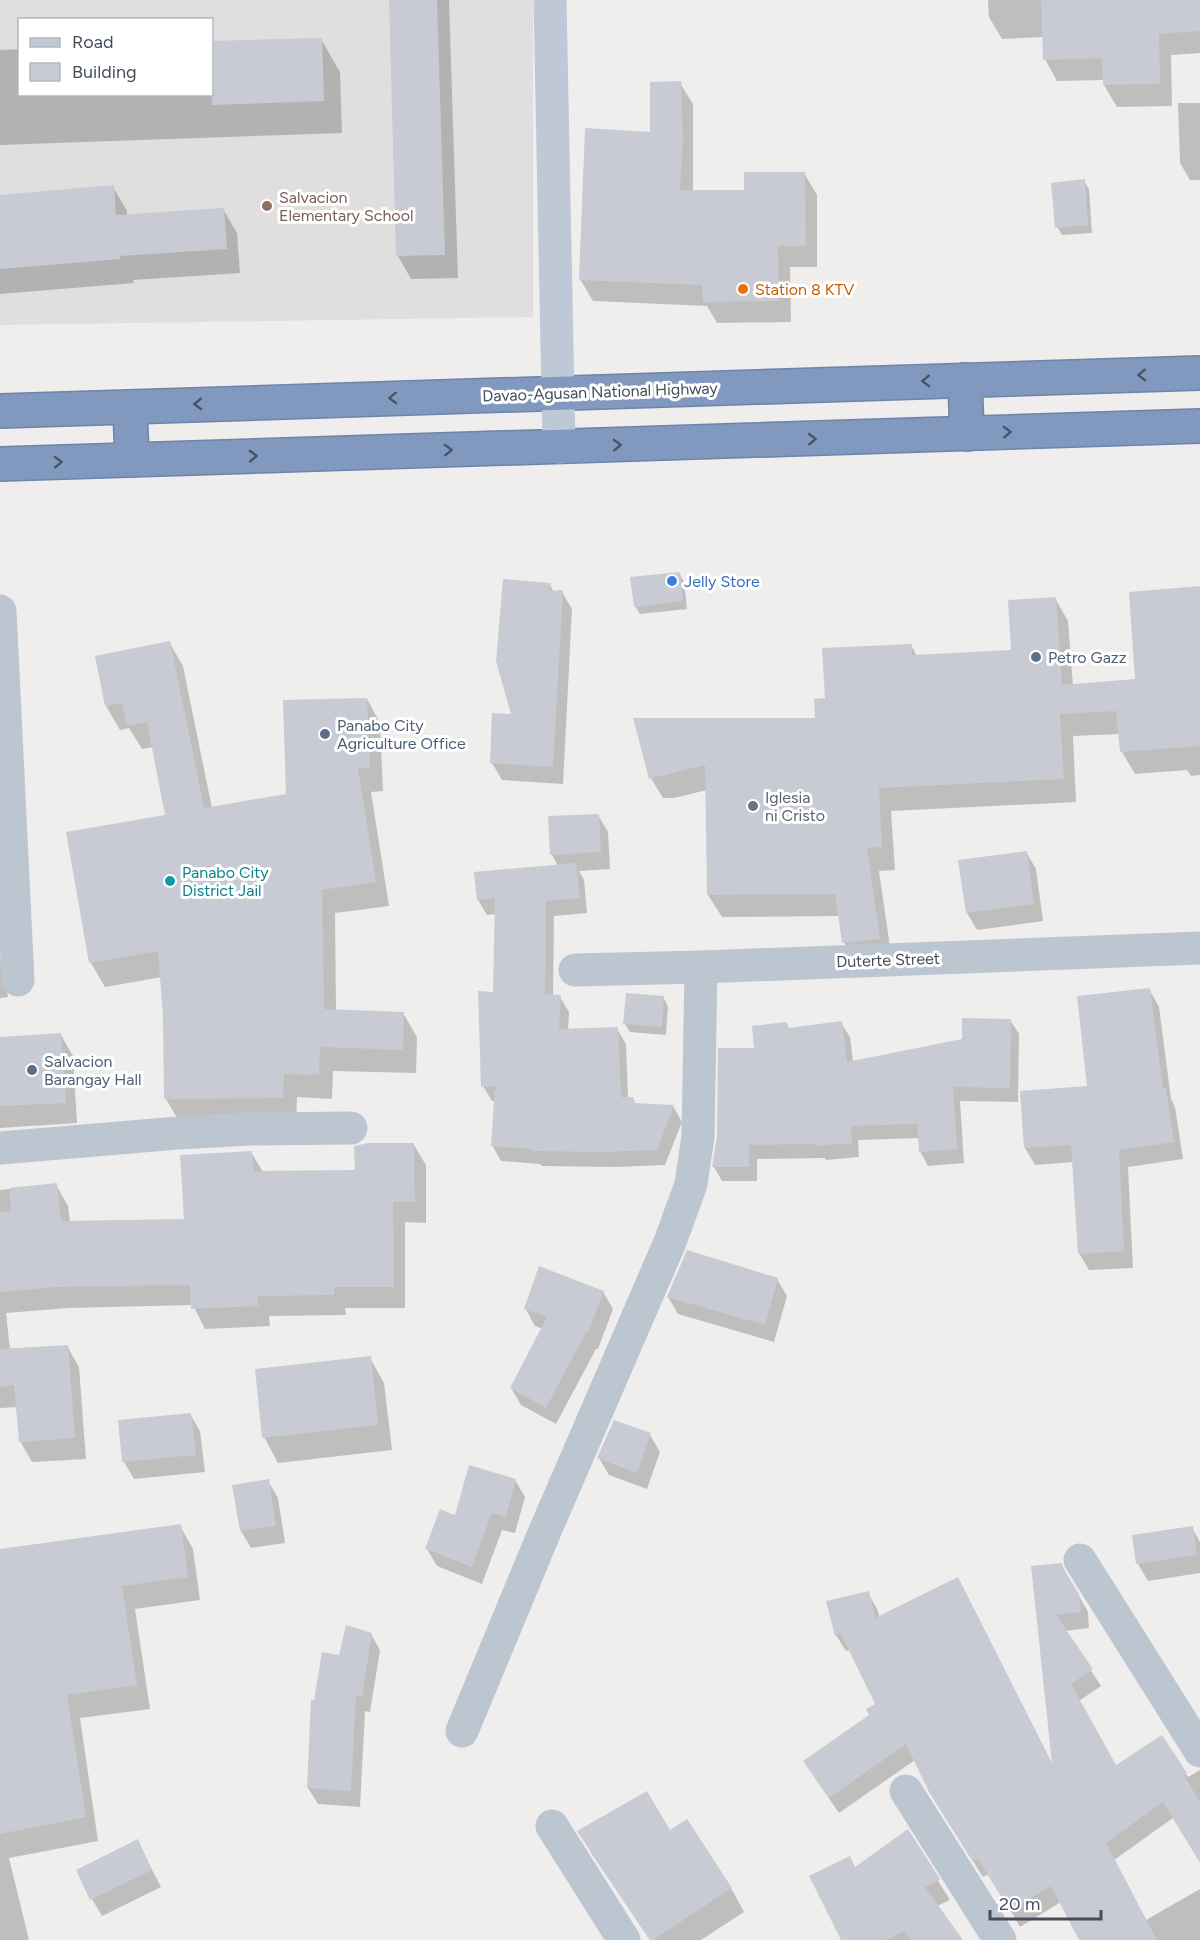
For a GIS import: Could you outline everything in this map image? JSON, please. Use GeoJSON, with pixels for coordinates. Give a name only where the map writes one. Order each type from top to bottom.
{"type":"FeatureCollection","features":[{"type":"Feature","properties":{"kind":"highway","name":"Davao-Agusan National Highway"},"geometry":{"type":"LineString","coordinates":[[0,411],[1200,373]]}},
{"type":"Feature","properties":{"kind":"highway"},"geometry":{"type":"LineString","coordinates":[[965,380],[967,434]]}},
{"type":"Feature","properties":{"kind":"highway"},"geometry":{"type":"LineString","coordinates":[[130,407],[132,460]]}},
{"type":"Feature","properties":{"kind":"highway"},"geometry":{"type":"LineString","coordinates":[[0,464],[1200,426]]}},
{"type":"Feature","properties":{"kind":"street"},"geometry":{"type":"LineString","coordinates":[[549,0],[559,447]]}},
{"type":"Feature","properties":{"kind":"street"},"geometry":{"type":"LineString","coordinates":[[0,611],[18,980]]}},
{"type":"Feature","properties":{"kind":"street","name":"Duterte Street"},"geometry":{"type":"LineString","coordinates":[[575,970],[700,968],[1200,948]]}},
{"type":"Feature","properties":{"kind":"street"},"geometry":{"type":"LineString","coordinates":[[462,1731],[545,1531],[670,1242],[691,1184],[698,1136],[700,968]]}},
{"type":"Feature","properties":{"kind":"street"},"geometry":{"type":"LineString","coordinates":[[0,1148],[250,1129],[351,1128]]}},
{"type":"Feature","properties":{"kind":"street"},"geometry":{"type":"LineString","coordinates":[[1080,1560],[1200,1751]]}},
{"type":"Feature","properties":{"kind":"street"},"geometry":{"type":"LineString","coordinates":[[906,1791],[1000,1940]]}},
{"type":"Feature","properties":{"kind":"street"},"geometry":{"type":"LineString","coordinates":[[552,1826],[624,1940]]}},
{"type":"Feature","properties":{"kind":"shaded area","name":"Salvacion Elementary School"},"geometry":{"type":"Polygon","coordinates":[[[0,0],[533,0],[533,317],[0,325],[0,0]]]}},
{"type":"Feature","properties":{"kind":"building"},"geometry":{"type":"Polygon","coordinates":[[[389,0],[437,0],[445,255],[396,256],[389,0]]]}},
{"type":"Feature","properties":{"kind":"building"},"geometry":{"type":"Polygon","coordinates":[[[1041,0],[1200,0],[1200,31],[1159,34],[1160,84],[1103,85],[1102,58],[1043,60],[1041,0]]]}},
{"type":"Feature","properties":{"kind":"building"},"geometry":{"type":"Polygon","coordinates":[[[322,38],[324,101],[212,105],[213,41],[322,38]]]}},
{"type":"Feature","properties":{"kind":"building"},"geometry":{"type":"Polygon","coordinates":[[[681,81],[683,141],[680,190],[744,190],[744,172],[805,172],[806,246],[778,246],[779,301],[703,302],[702,285],[579,280],[585,128],[650,132],[650,82],[681,81]]]}},
{"type":"Feature","properties":{"kind":"building"},"geometry":{"type":"Polygon","coordinates":[[[1085,179],[1088,225],[1055,228],[1051,183],[1085,179]]]}},
{"type":"Feature","properties":{"kind":"building"},"geometry":{"type":"Polygon","coordinates":[[[114,185],[116,215],[224,208],[227,249],[120,256],[121,259],[0,269],[0,195],[114,185]]]}},
{"type":"Feature","properties":{"kind":"building"},"geometry":{"type":"Polygon","coordinates":[[[680,572],[683,601],[634,607],[630,577],[680,572]]]}},
{"type":"Feature","properties":{"kind":"building"},"geometry":{"type":"Polygon","coordinates":[[[503,579],[551,583],[550,591],[563,590],[553,767],[490,763],[492,713],[511,714],[496,661],[503,579]]]}},
{"type":"Feature","properties":{"kind":"building"},"geometry":{"type":"Polygon","coordinates":[[[1200,586],[1200,746],[1120,752],[1116,711],[1060,714],[1064,779],[879,788],[882,847],[867,848],[880,939],[842,943],[835,894],[707,895],[705,765],[649,779],[633,718],[815,718],[814,699],[825,698],[822,648],[912,644],[912,655],[1011,650],[1008,600],[1056,597],[1062,685],[1135,679],[1129,592],[1200,586]]]}},
{"type":"Feature","properties":{"kind":"building"},"geometry":{"type":"Polygon","coordinates":[[[170,641],[204,808],[286,794],[283,700],[367,698],[370,768],[358,768],[376,882],[322,890],[324,1009],[404,1012],[403,1050],[320,1047],[319,1075],[284,1074],[283,1098],[164,1099],[163,1017],[158,951],[89,963],[66,832],[165,815],[147,722],[127,726],[122,703],[105,706],[95,656],[170,641]]]}},
{"type":"Feature","properties":{"kind":"building"},"geometry":{"type":"Polygon","coordinates":[[[599,814],[601,852],[550,855],[548,816],[599,814]]]}},
{"type":"Feature","properties":{"kind":"building"},"geometry":{"type":"Polygon","coordinates":[[[1027,851],[1034,904],[966,913],[958,860],[1027,851]]]}},
{"type":"Feature","properties":{"kind":"building"},"geometry":{"type":"Polygon","coordinates":[[[576,863],[580,898],[546,901],[545,994],[561,995],[559,1029],[618,1027],[621,1097],[633,1097],[634,1103],[674,1105],[657,1150],[531,1151],[531,1149],[491,1146],[495,1086],[481,1087],[478,991],[493,992],[495,898],[477,900],[474,872],[576,863]]]}},
{"type":"Feature","properties":{"kind":"building"},"geometry":{"type":"Polygon","coordinates":[[[1150,988],[1163,1088],[1166,1088],[1174,1142],[1119,1150],[1124,1251],[1078,1254],[1071,1145],[1024,1148],[1020,1091],[1087,1086],[1077,996],[1150,988]]]}},
{"type":"Feature","properties":{"kind":"building"},"geometry":{"type":"Polygon","coordinates":[[[626,993],[664,996],[662,1027],[623,1024],[626,993]]]}},
{"type":"Feature","properties":{"kind":"building"},"geometry":{"type":"Polygon","coordinates":[[[962,1018],[1011,1019],[1010,1088],[953,1087],[957,1149],[919,1152],[917,1124],[851,1126],[852,1143],[816,1146],[816,1144],[749,1145],[749,1167],[712,1167],[717,1136],[718,1048],[754,1048],[752,1026],[787,1022],[788,1028],[842,1021],[847,1062],[962,1039],[962,1018]]]}},
{"type":"Feature","properties":{"kind":"building","name":"Salvacion Barangay Hall"},"geometry":{"type":"Polygon","coordinates":[[[61,1033],[66,1103],[0,1106],[0,1037],[61,1033]]]}},
{"type":"Feature","properties":{"kind":"building"},"geometry":{"type":"Polygon","coordinates":[[[369,1143],[414,1143],[415,1202],[393,1202],[394,1287],[334,1287],[334,1295],[258,1296],[258,1306],[191,1309],[190,1285],[56,1287],[0,1292],[0,1212],[11,1211],[9,1188],[57,1183],[61,1221],[184,1219],[180,1155],[252,1151],[254,1171],[355,1170],[354,1146],[369,1143]]]}},
{"type":"Feature","properties":{"kind":"building"},"geometry":{"type":"Polygon","coordinates":[[[687,1250],[778,1278],[765,1325],[667,1297],[687,1250]]]}},
{"type":"Feature","properties":{"kind":"building"},"geometry":{"type":"Polygon","coordinates":[[[539,1266],[604,1291],[588,1333],[586,1332],[546,1408],[510,1388],[547,1317],[524,1309],[539,1266]]]}},
{"type":"Feature","properties":{"kind":"building"},"geometry":{"type":"Polygon","coordinates":[[[68,1345],[75,1438],[19,1442],[14,1385],[0,1387],[0,1349],[68,1345]]]}},
{"type":"Feature","properties":{"kind":"building"},"geometry":{"type":"Polygon","coordinates":[[[371,1356],[378,1425],[262,1438],[255,1369],[371,1356]]]}},
{"type":"Feature","properties":{"kind":"building"},"geometry":{"type":"Polygon","coordinates":[[[191,1413],[196,1455],[122,1462],[118,1420],[191,1413]]]}},
{"type":"Feature","properties":{"kind":"building"},"geometry":{"type":"Polygon","coordinates":[[[614,1420],[651,1433],[637,1473],[597,1458],[614,1420]]]}},
{"type":"Feature","properties":{"kind":"building"},"geometry":{"type":"Polygon","coordinates":[[[469,1465],[516,1479],[506,1517],[492,1513],[472,1567],[425,1549],[440,1509],[455,1515],[469,1465]]]}},
{"type":"Feature","properties":{"kind":"building"},"geometry":{"type":"Polygon","coordinates":[[[269,1479],[276,1526],[240,1531],[232,1485],[269,1479]]]}},
{"type":"Feature","properties":{"kind":"building"},"geometry":{"type":"Polygon","coordinates":[[[181,1524],[188,1577],[122,1586],[137,1685],[67,1695],[86,1817],[0,1834],[0,1549],[181,1524]]]}},
{"type":"Feature","properties":{"kind":"building"},"geometry":{"type":"Polygon","coordinates":[[[1193,1526],[1197,1555],[1136,1564],[1132,1535],[1193,1526]]]}},
{"type":"Feature","properties":{"kind":"building"},"geometry":{"type":"Polygon","coordinates":[[[1062,1563],[1079,1594],[1081,1612],[1056,1615],[1093,1669],[1071,1684],[1116,1765],[1162,1735],[1187,1773],[1184,1775],[1200,1802],[1200,1863],[1163,1802],[1106,1843],[1157,1940],[1079,1940],[1051,1886],[1010,1911],[978,1859],[973,1862],[929,1792],[906,1744],[829,1798],[803,1761],[869,1715],[866,1709],[875,1704],[841,1634],[835,1636],[826,1601],[869,1591],[875,1618],[958,1577],[1052,1763],[1031,1566],[1062,1563]]]}},
{"type":"Feature","properties":{"kind":"building"},"geometry":{"type":"Polygon","coordinates":[[[346,1625],[372,1633],[362,1696],[356,1695],[351,1791],[307,1788],[311,1700],[314,1700],[322,1652],[339,1655],[346,1625]]]}},
{"type":"Feature","properties":{"kind":"building"},"geometry":{"type":"Polygon","coordinates":[[[647,1791],[670,1830],[687,1819],[732,1888],[653,1940],[650,1940],[577,1831],[647,1791]]]}},
{"type":"Feature","properties":{"kind":"building"},"geometry":{"type":"Polygon","coordinates":[[[908,1829],[940,1879],[925,1887],[963,1940],[911,1940],[904,1931],[886,1940],[841,1940],[809,1876],[850,1856],[855,1867],[908,1829]]]}},
{"type":"Feature","properties":{"kind":"building"},"geometry":{"type":"Polygon","coordinates":[[[138,1839],[152,1870],[90,1900],[76,1870],[138,1839]]]}},
{"type":"Feature","properties":{"kind":"place","name":"Salvacion Elementary School"},"geometry":{"type":"Point","coordinates":[267,206]}},
{"type":"Feature","properties":{"kind":"place","name":"Station 8 KTV"},"geometry":{"type":"Point","coordinates":[743,289]}},
{"type":"Feature","properties":{"kind":"place","name":"Jelly Store"},"geometry":{"type":"Point","coordinates":[672,581]}},
{"type":"Feature","properties":{"kind":"place","name":"Petro Gazz"},"geometry":{"type":"Point","coordinates":[1036,657]}},
{"type":"Feature","properties":{"kind":"place","name":"Panabo City Agriculture Office"},"geometry":{"type":"Point","coordinates":[325,734]}},
{"type":"Feature","properties":{"kind":"place","name":"Iglesia ni Cristo"},"geometry":{"type":"Point","coordinates":[753,806]}},
{"type":"Feature","properties":{"kind":"place","name":"Panabo City District Jail"},"geometry":{"type":"Point","coordinates":[170,881]}},
{"type":"Feature","properties":{"kind":"place","name":"Salvacion Barangay Hall"},"geometry":{"type":"Point","coordinates":[32,1070]}}]}
